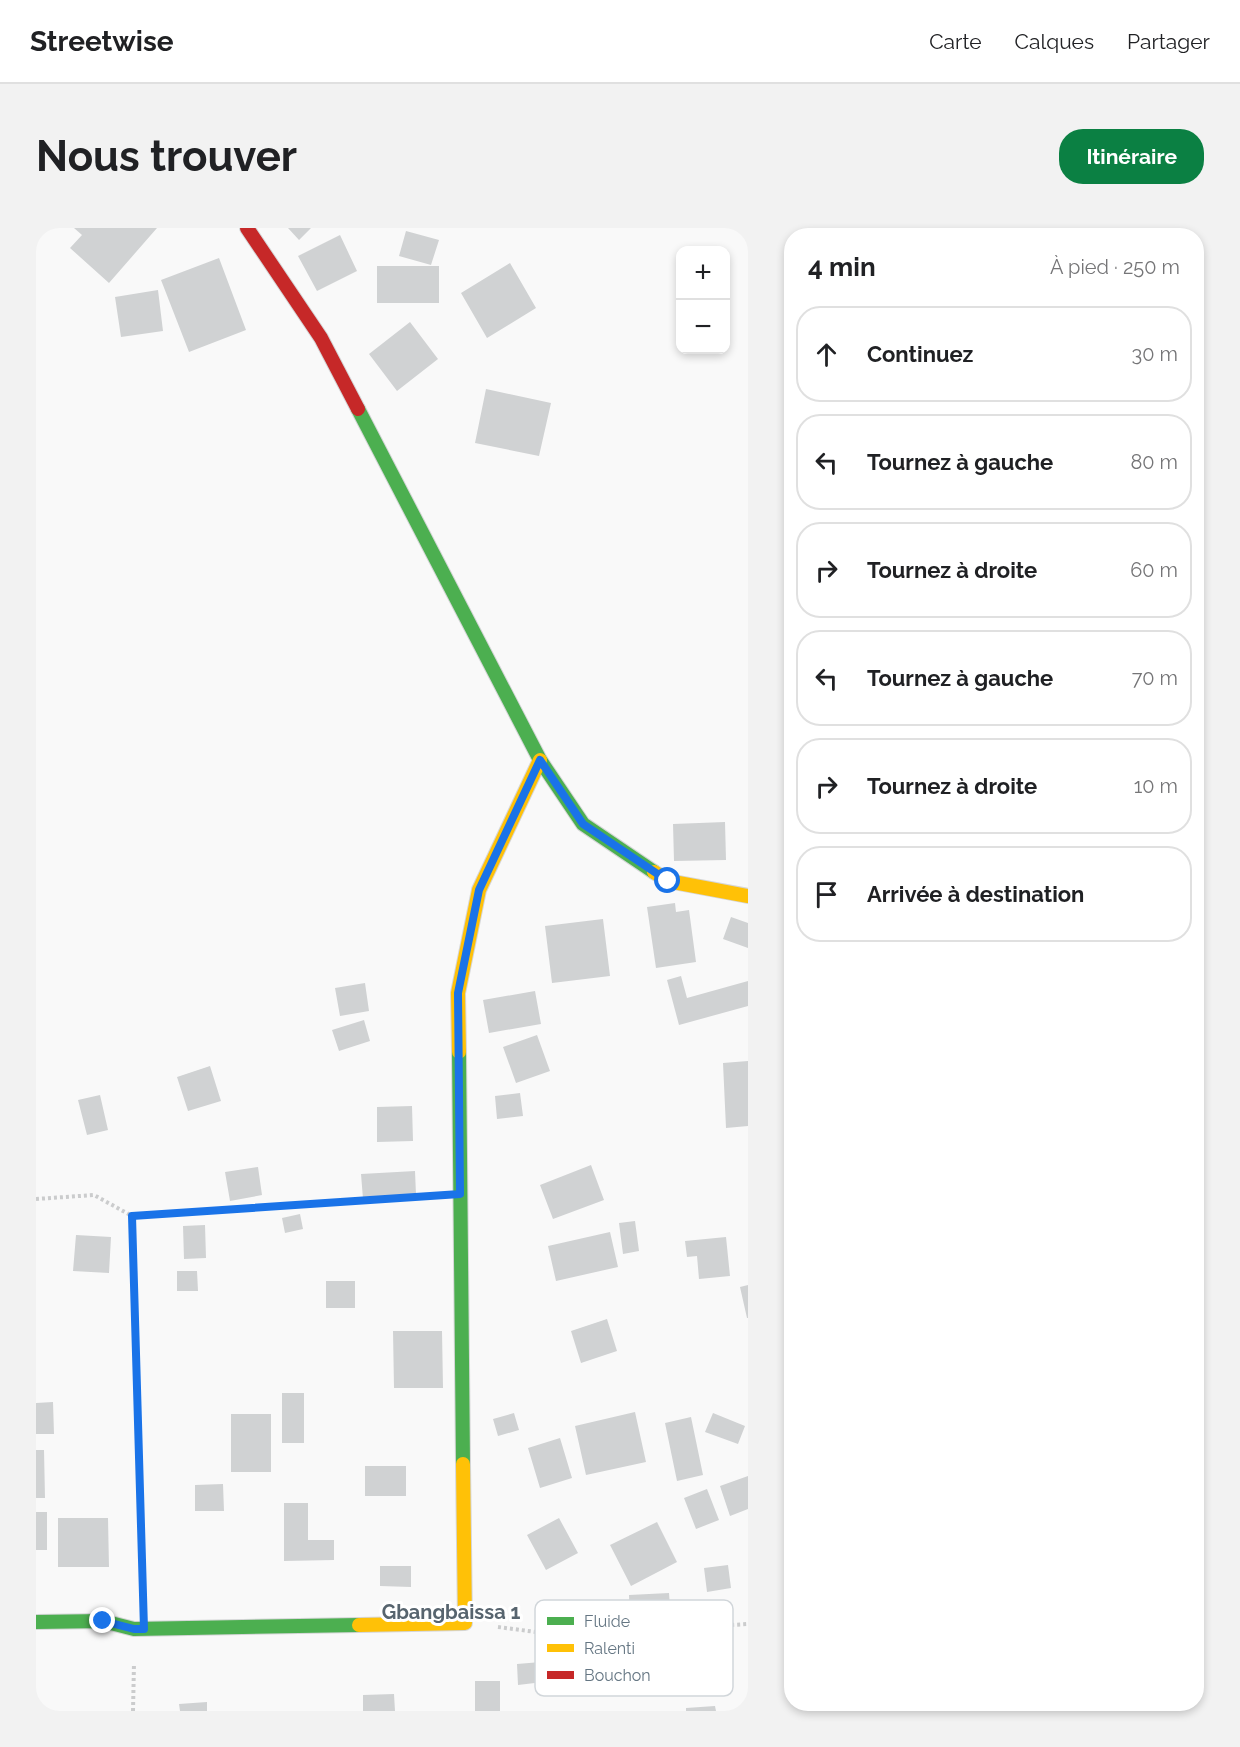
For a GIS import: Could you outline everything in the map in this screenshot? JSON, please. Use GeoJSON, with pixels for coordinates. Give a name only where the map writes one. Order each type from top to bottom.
{"type":"FeatureCollection","features":[{"type":"Feature","properties":{"kind":"street"},"geometry":{"type":"LineString","coordinates":[[247,228],[321,338],[540,760],[583,824],[668,881],[748,896]]}},
{"type":"Feature","properties":{"kind":"street"},"geometry":{"type":"LineString","coordinates":[[36,1622],[103,1621],[139,1629],[465,1623],[458,993],[479,890],[540,760]]}},
{"type":"Feature","properties":{"kind":"path"},"geometry":{"type":"LineString","coordinates":[[36,1199],[94,1195],[132,1216],[460,1194]]}},
{"type":"Feature","properties":{"kind":"path"},"geometry":{"type":"LineString","coordinates":[[132,1216],[139,1629],[133,1711]]}},
{"type":"Feature","properties":{"kind":"path"},"geometry":{"type":"LineString","coordinates":[[465,1623],[535,1632]]}},
{"type":"Feature","properties":{"kind":"path"},"geometry":{"type":"LineString","coordinates":[[733,1625],[748,1624]]}},
{"type":"Feature","properties":{"kind":"building"},"geometry":{"type":"Polygon","coordinates":[[[74,228],[157,228],[109,283],[70,248],[82,235],[74,228]]]}},
{"type":"Feature","properties":{"kind":"building"},"geometry":{"type":"Polygon","coordinates":[[[288,228],[311,228],[299,240],[288,228]]]}},
{"type":"Feature","properties":{"kind":"building"},"geometry":{"type":"Polygon","coordinates":[[[406,231],[439,240],[431,265],[399,256],[406,231]]]}},
{"type":"Feature","properties":{"kind":"building"},"geometry":{"type":"Polygon","coordinates":[[[340,235],[357,271],[317,291],[298,256],[340,235]]]}},
{"type":"Feature","properties":{"kind":"building"},"geometry":{"type":"Polygon","coordinates":[[[219,258],[246,330],[189,352],[161,280],[219,258]]]}},
{"type":"Feature","properties":{"kind":"building"},"geometry":{"type":"Polygon","coordinates":[[[510,263],[536,308],[487,338],[461,293],[510,263]]]}},
{"type":"Feature","properties":{"kind":"building"},"geometry":{"type":"Polygon","coordinates":[[[377,266],[439,266],[439,303],[377,303],[377,266]]]}},
{"type":"Feature","properties":{"kind":"building"},"geometry":{"type":"Polygon","coordinates":[[[158,290],[163,331],[121,337],[115,297],[158,290]]]}},
{"type":"Feature","properties":{"kind":"building"},"geometry":{"type":"Polygon","coordinates":[[[410,322],[438,359],[397,391],[369,354],[410,322]]]}},
{"type":"Feature","properties":{"kind":"building"},"geometry":{"type":"Polygon","coordinates":[[[486,389],[551,403],[539,456],[475,443],[486,389]]]}},
{"type":"Feature","properties":{"kind":"building"},"geometry":{"type":"Polygon","coordinates":[[[725,822],[726,860],[674,861],[673,824],[725,822]]]}},
{"type":"Feature","properties":{"kind":"building"},"geometry":{"type":"Polygon","coordinates":[[[675,903],[676,912],[689,910],[696,962],[656,968],[647,907],[675,903]]]}},
{"type":"Feature","properties":{"kind":"building"},"geometry":{"type":"Polygon","coordinates":[[[731,917],[748,923],[748,948],[723,939],[731,917]]]}},
{"type":"Feature","properties":{"kind":"building"},"geometry":{"type":"Polygon","coordinates":[[[603,919],[610,976],[552,983],[545,926],[603,919]]]}},
{"type":"Feature","properties":{"kind":"building"},"geometry":{"type":"Polygon","coordinates":[[[681,976],[687,998],[748,981],[748,1006],[679,1025],[667,980],[681,976]]]}},
{"type":"Feature","properties":{"kind":"building"},"geometry":{"type":"Polygon","coordinates":[[[365,983],[369,1011],[340,1016],[335,988],[365,983]]]}},
{"type":"Feature","properties":{"kind":"building"},"geometry":{"type":"Polygon","coordinates":[[[535,991],[541,1024],[489,1033],[483,1000],[535,991]]]}},
{"type":"Feature","properties":{"kind":"building"},"geometry":{"type":"Polygon","coordinates":[[[364,1020],[370,1041],[339,1051],[332,1030],[364,1020]]]}},
{"type":"Feature","properties":{"kind":"building"},"geometry":{"type":"Polygon","coordinates":[[[537,1035],[550,1071],[516,1083],[503,1047],[537,1035]]]}},
{"type":"Feature","properties":{"kind":"building"},"geometry":{"type":"Polygon","coordinates":[[[748,1061],[748,1126],[726,1128],[723,1063],[748,1061]]]}},
{"type":"Feature","properties":{"kind":"building"},"geometry":{"type":"Polygon","coordinates":[[[210,1066],[221,1101],[188,1111],[177,1077],[210,1066]]]}},
{"type":"Feature","properties":{"kind":"building"},"geometry":{"type":"Polygon","coordinates":[[[520,1093],[523,1116],[497,1119],[495,1096],[520,1093]]]}},
{"type":"Feature","properties":{"kind":"building"},"geometry":{"type":"Polygon","coordinates":[[[100,1095],[108,1130],[87,1135],[78,1100],[100,1095]]]}},
{"type":"Feature","properties":{"kind":"building"},"geometry":{"type":"Polygon","coordinates":[[[412,1106],[413,1141],[377,1142],[377,1107],[412,1106]]]}},
{"type":"Feature","properties":{"kind":"building"},"geometry":{"type":"Polygon","coordinates":[[[591,1165],[604,1200],[553,1219],[540,1185],[591,1165]]]}},
{"type":"Feature","properties":{"kind":"building"},"geometry":{"type":"Polygon","coordinates":[[[258,1167],[262,1195],[230,1201],[225,1172],[258,1167]]]}},
{"type":"Feature","properties":{"kind":"building"},"geometry":{"type":"Polygon","coordinates":[[[415,1171],[416,1195],[363,1199],[361,1174],[415,1171]]]}},
{"type":"Feature","properties":{"kind":"building"},"geometry":{"type":"Polygon","coordinates":[[[300,1214],[303,1229],[285,1233],[282,1218],[300,1214]]]}},
{"type":"Feature","properties":{"kind":"building"},"geometry":{"type":"Polygon","coordinates":[[[635,1221],[639,1251],[623,1254],[619,1223],[635,1221]]]}},
{"type":"Feature","properties":{"kind":"building"},"geometry":{"type":"Polygon","coordinates":[[[205,1225],[206,1258],[184,1259],[183,1226],[205,1225]]]}},
{"type":"Feature","properties":{"kind":"building"},"geometry":{"type":"Polygon","coordinates":[[[610,1232],[618,1267],[556,1281],[548,1246],[610,1232]]]}},
{"type":"Feature","properties":{"kind":"building"},"geometry":{"type":"Polygon","coordinates":[[[76,1235],[111,1237],[109,1273],[73,1271],[76,1235]]]}},
{"type":"Feature","properties":{"kind":"building"},"geometry":{"type":"Polygon","coordinates":[[[726,1237],[730,1276],[699,1279],[697,1256],[687,1257],[685,1241],[726,1237]]]}},
{"type":"Feature","properties":{"kind":"building"},"geometry":{"type":"Polygon","coordinates":[[[177,1271],[197,1271],[198,1291],[177,1291],[177,1271]]]}},
{"type":"Feature","properties":{"kind":"building"},"geometry":{"type":"Polygon","coordinates":[[[326,1281],[355,1281],[355,1308],[326,1308],[326,1281]]]}},
{"type":"Feature","properties":{"kind":"building"},"geometry":{"type":"Polygon","coordinates":[[[748,1285],[748,1318],[747,1318],[740,1287],[748,1285]]]}},
{"type":"Feature","properties":{"kind":"building"},"geometry":{"type":"Polygon","coordinates":[[[607,1319],[617,1351],[581,1363],[571,1331],[607,1319]]]}},
{"type":"Feature","properties":{"kind":"building"},"geometry":{"type":"Polygon","coordinates":[[[393,1331],[442,1331],[443,1388],[394,1388],[393,1331]]]}},
{"type":"Feature","properties":{"kind":"building"},"geometry":{"type":"Polygon","coordinates":[[[282,1393],[304,1393],[304,1443],[282,1443],[282,1393]]]}},
{"type":"Feature","properties":{"kind":"building"},"geometry":{"type":"Polygon","coordinates":[[[53,1402],[54,1434],[36,1434],[36,1403],[53,1402]]]}},
{"type":"Feature","properties":{"kind":"building"},"geometry":{"type":"Polygon","coordinates":[[[635,1412],[646,1462],[586,1475],[575,1426],[635,1412]]]}},
{"type":"Feature","properties":{"kind":"building"},"geometry":{"type":"Polygon","coordinates":[[[514,1413],[519,1430],[498,1436],[493,1419],[514,1413]]]}},
{"type":"Feature","properties":{"kind":"building"},"geometry":{"type":"Polygon","coordinates":[[[713,1413],[745,1426],[738,1444],[705,1432],[713,1413]]]}},
{"type":"Feature","properties":{"kind":"building"},"geometry":{"type":"Polygon","coordinates":[[[231,1414],[271,1414],[271,1472],[231,1472],[231,1414]]]}},
{"type":"Feature","properties":{"kind":"building"},"geometry":{"type":"Polygon","coordinates":[[[691,1417],[703,1475],[677,1481],[665,1423],[691,1417]]]}},
{"type":"Feature","properties":{"kind":"building"},"geometry":{"type":"Polygon","coordinates":[[[560,1438],[572,1478],[540,1488],[528,1448],[560,1438]]]}},
{"type":"Feature","properties":{"kind":"building"},"geometry":{"type":"Polygon","coordinates":[[[36,1450],[44,1450],[45,1498],[36,1498],[36,1450]]]}},
{"type":"Feature","properties":{"kind":"building"},"geometry":{"type":"Polygon","coordinates":[[[365,1466],[406,1466],[406,1496],[365,1496],[365,1466]]]}},
{"type":"Feature","properties":{"kind":"building"},"geometry":{"type":"Polygon","coordinates":[[[748,1476],[748,1509],[730,1516],[720,1486],[748,1476]]]}},
{"type":"Feature","properties":{"kind":"building"},"geometry":{"type":"Polygon","coordinates":[[[223,1484],[224,1511],[195,1511],[195,1485],[223,1484]]]}},
{"type":"Feature","properties":{"kind":"building"},"geometry":{"type":"Polygon","coordinates":[[[707,1489],[719,1520],[696,1529],[684,1498],[707,1489]]]}},
{"type":"Feature","properties":{"kind":"building"},"geometry":{"type":"Polygon","coordinates":[[[284,1503],[308,1503],[308,1540],[334,1540],[334,1560],[284,1561],[284,1503]]]}},
{"type":"Feature","properties":{"kind":"building"},"geometry":{"type":"Polygon","coordinates":[[[36,1512],[47,1512],[47,1550],[36,1550],[36,1512]]]}},
{"type":"Feature","properties":{"kind":"building"},"geometry":{"type":"Polygon","coordinates":[[[58,1518],[108,1518],[109,1567],[58,1567],[58,1518]]]}},
{"type":"Feature","properties":{"kind":"building"},"geometry":{"type":"Polygon","coordinates":[[[559,1518],[578,1553],[546,1570],[527,1535],[559,1518]]]}},
{"type":"Feature","properties":{"kind":"building"},"geometry":{"type":"Polygon","coordinates":[[[657,1522],[677,1562],[631,1586],[610,1545],[657,1522]]]}},
{"type":"Feature","properties":{"kind":"building"},"geometry":{"type":"Polygon","coordinates":[[[728,1565],[731,1588],[707,1592],[704,1568],[728,1565]]]}},
{"type":"Feature","properties":{"kind":"building"},"geometry":{"type":"Polygon","coordinates":[[[380,1566],[411,1566],[411,1587],[380,1586],[380,1566]]]}},
{"type":"Feature","properties":{"kind":"building"},"geometry":{"type":"Polygon","coordinates":[[[669,1593],[670,1600],[629,1600],[629,1595],[669,1593]]]}},
{"type":"Feature","properties":{"kind":"building"},"geometry":{"type":"Polygon","coordinates":[[[535,1662],[535,1683],[518,1685],[517,1664],[535,1662]]]}},
{"type":"Feature","properties":{"kind":"building"},"geometry":{"type":"Polygon","coordinates":[[[475,1681],[500,1681],[500,1711],[475,1711],[475,1681]]]}},
{"type":"Feature","properties":{"kind":"building"},"geometry":{"type":"Polygon","coordinates":[[[394,1694],[395,1711],[363,1711],[363,1695],[394,1694]]]}},
{"type":"Feature","properties":{"kind":"building"},"geometry":{"type":"Polygon","coordinates":[[[207,1702],[207,1711],[180,1711],[179,1704],[207,1702]]]}},
{"type":"Feature","properties":{"kind":"building"},"geometry":{"type":"Polygon","coordinates":[[[715,1706],[716,1711],[686,1711],[686,1708],[715,1706]]]}},
{"type":"Feature","properties":{"kind":"traffic: fast"},"geometry":{"type":"LineString","coordinates":[[358,409],[540,760],[583,824],[654,872]]}},
{"type":"Feature","properties":{"kind":"traffic: fast"},"geometry":{"type":"LineString","coordinates":[[459,1052],[463,1464]]}},
{"type":"Feature","properties":{"kind":"traffic: fast"},"geometry":{"type":"LineString","coordinates":[[36,1622],[103,1621],[134,1629],[359,1625]]}},
{"type":"Feature","properties":{"kind":"traffic: slow"},"geometry":{"type":"LineString","coordinates":[[459,1052],[458,993],[479,890],[540,760]]}},
{"type":"Feature","properties":{"kind":"traffic: slow"},"geometry":{"type":"LineString","coordinates":[[654,872],[668,881],[748,896]]}},
{"type":"Feature","properties":{"kind":"traffic: slow"},"geometry":{"type":"LineString","coordinates":[[359,1625],[465,1623],[463,1464]]}},
{"type":"Feature","properties":{"kind":"traffic: jam"},"geometry":{"type":"LineString","coordinates":[[247,228],[321,338],[358,409]]}},
{"type":"Feature","properties":{"kind":"district","name":"Gbangbaissa 1"},"geometry":{"type":"Point","coordinates":[451,1612]}},
{"type":"Feature","properties":{"kind":"route"},"geometry":{"type":"LineString","coordinates":[[103,1621],[134,1629],[144,1629],[132,1216],[460,1194],[458,993],[479,890],[540,760],[583,824],[668,881]]}}]}
